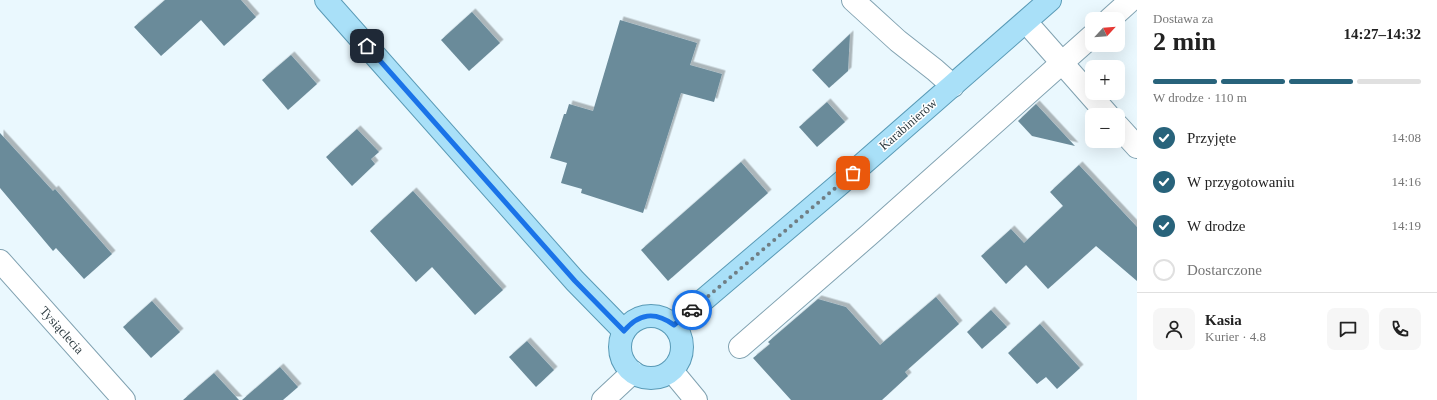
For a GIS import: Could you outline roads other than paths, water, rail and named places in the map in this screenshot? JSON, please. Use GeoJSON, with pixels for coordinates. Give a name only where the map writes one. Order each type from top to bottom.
{"type":"FeatureCollection","features":[{"type":"Feature","properties":{"kind":"main road"},"geometry":{"type":"LineString","coordinates":[[326,0],[575,281],[624,331]]}},
{"type":"Feature","properties":{"kind":"main road","name":"Karabinierów"},"geometry":{"type":"LineString","coordinates":[[674,325],[841,183],[1050,0]]}},
{"type":"Feature","properties":{"kind":"main road"},"geometry":{"type":"LineString","coordinates":[[648,316],[657,316],[666,319],[674,325],[682,340],[683,349],[681,357],[672,371],[665,376],[648,378],[640,376],[626,366],[620,348],[621,339],[624,331],[634,320],[648,316]]}},
{"type":"Feature","properties":{"kind":"street"},"geometry":{"type":"LineString","coordinates":[[853,0],[898,41],[935,70],[952,86]]}},
{"type":"Feature","properties":{"kind":"street"},"geometry":{"type":"LineString","coordinates":[[1117,12],[1130,0]]}},
{"type":"Feature","properties":{"kind":"street"},"geometry":{"type":"LineString","coordinates":[[1026,22],[1102,108]]}},
{"type":"Feature","properties":{"kind":"street"},"geometry":{"type":"LineString","coordinates":[[740,347],[1085,43]]}},
{"type":"Feature","properties":{"kind":"street"},"geometry":{"type":"LineString","coordinates":[[1125,134],[1137,147]]}},
{"type":"Feature","properties":{"kind":"street","name":"Tysiąclecia"},"geometry":{"type":"LineString","coordinates":[[0,261],[124,400]]}},
{"type":"Feature","properties":{"kind":"street"},"geometry":{"type":"LineString","coordinates":[[672,371],[696,400]]}},
{"type":"Feature","properties":{"kind":"street"},"geometry":{"type":"LineString","coordinates":[[603,400],[633,372]]}}]}
